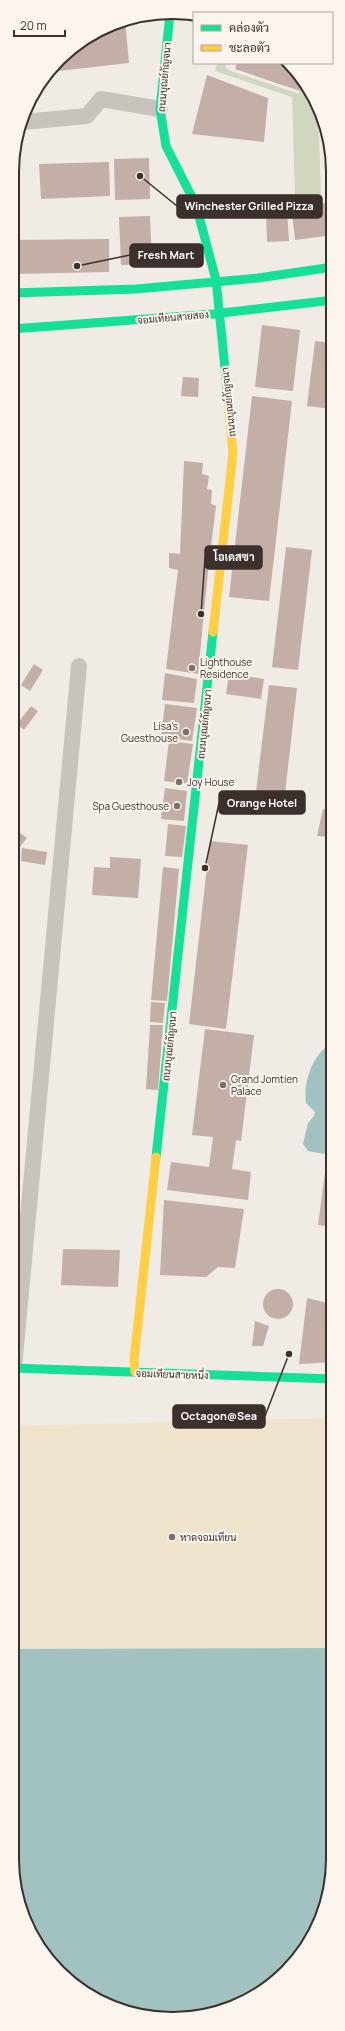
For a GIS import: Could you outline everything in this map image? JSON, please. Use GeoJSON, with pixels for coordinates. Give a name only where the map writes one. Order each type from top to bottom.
{"type":"FeatureCollection","features":[{"type":"Feature","properties":{"kind":"street","name":"ถนนบุณย์กัญจนา"},"geometry":{"type":"LineString","coordinates":[[135,1372],[135,1353],[233,453],[216,280],[196,205],[166,146],[160,109],[169,19]]}},
{"type":"Feature","properties":{"kind":"street"},"geometry":{"type":"LineString","coordinates":[[28,122],[87,116],[101,99],[160,109]]}},
{"type":"Feature","properties":{"kind":"street"},"geometry":{"type":"LineString","coordinates":[[19,293],[136,289],[216,280],[258,278],[326,268]]}},
{"type":"Feature","properties":{"kind":"street","name":"จอมเทียนสายสอง"},"geometry":{"type":"LineString","coordinates":[[19,329],[219,313],[326,301]]}},
{"type":"Feature","properties":{"kind":"street"},"geometry":{"type":"LineString","coordinates":[[19,1304],[79,666]]}},
{"type":"Feature","properties":{"kind":"street","name":"จอมเทียนสายหนึ่ง"},"geometry":{"type":"LineString","coordinates":[[19,1368],[326,1379]]}},
{"type":"Feature","properties":{"kind":"green space"},"geometry":{"type":"Polygon","coordinates":[[[217,64],[226,64],[225,67],[231,71],[299,94],[299,91],[303,92],[319,125],[321,195],[295,195],[292,97],[215,71],[217,64]]]}},
{"type":"Feature","properties":{"kind":"sand","name":"หาดจอมเทียน"},"geometry":{"type":"Polygon","coordinates":[[[326,1418],[326,1648],[19,1649],[19,1426],[326,1418]]]}},
{"type":"Feature","properties":{"kind":"water"},"geometry":{"type":"Polygon","coordinates":[[[326,1048],[326,1152],[324,1154],[308,1151],[303,1144],[308,1123],[314,1116],[315,1112],[306,1103],[305,1095],[307,1079],[313,1063],[326,1048]]]}},
{"type":"Feature","properties":{"kind":"water"},"geometry":{"type":"Polygon","coordinates":[[[326,1648],[325,1879],[318,1908],[300,1944],[288,1960],[274,1974],[258,1986],[240,1996],[212,2007],[183,2012],[152,2011],[123,2004],[87,1986],[71,1974],[57,1960],[45,1944],[27,1908],[19,1869],[19,1649],[326,1648]]]}},
{"type":"Feature","properties":{"kind":"building"},"geometry":{"type":"Polygon","coordinates":[[[126,26],[129,63],[59,71],[59,69],[71,57],[87,45],[126,26]]]}},
{"type":"Feature","properties":{"kind":"building"},"geometry":{"type":"Polygon","coordinates":[[[237,64],[281,64],[288,71],[303,92],[235,69],[237,64]]]}},
{"type":"Feature","properties":{"kind":"building"},"geometry":{"type":"Polygon","coordinates":[[[207,75],[268,98],[264,142],[192,134],[207,75]]]}},
{"type":"Feature","properties":{"kind":"building"},"geometry":{"type":"Polygon","coordinates":[[[149,158],[150,199],[115,200],[114,159],[149,158]]]}},
{"type":"Feature","properties":{"kind":"building"},"geometry":{"type":"Polygon","coordinates":[[[109,162],[110,196],[41,199],[39,164],[109,162]]]}},
{"type":"Feature","properties":{"kind":"building"},"geometry":{"type":"Polygon","coordinates":[[[291,203],[326,203],[326,236],[295,240],[291,203]]]}},
{"type":"Feature","properties":{"kind":"building"},"geometry":{"type":"Polygon","coordinates":[[[287,212],[289,241],[267,242],[266,213],[287,212]]]}},
{"type":"Feature","properties":{"kind":"building"},"geometry":{"type":"Polygon","coordinates":[[[150,216],[152,264],[121,265],[119,217],[150,216]]]}},
{"type":"Feature","properties":{"kind":"building"},"geometry":{"type":"Polygon","coordinates":[[[109,239],[109,272],[19,274],[19,240],[109,239]]]}},
{"type":"Feature","properties":{"kind":"building"},"geometry":{"type":"Polygon","coordinates":[[[262,325],[300,330],[293,391],[255,387],[262,325]]]}},
{"type":"Feature","properties":{"kind":"building"},"geometry":{"type":"Polygon","coordinates":[[[315,341],[326,342],[326,408],[307,406],[315,341]]]}},
{"type":"Feature","properties":{"kind":"building"},"geometry":{"type":"Polygon","coordinates":[[[183,377],[199,378],[198,397],[181,396],[183,377]]]}},
{"type":"Feature","properties":{"kind":"building"},"geometry":{"type":"Polygon","coordinates":[[[252,396],[292,401],[269,601],[229,597],[252,396]]]}},
{"type":"Feature","properties":{"kind":"building"},"geometry":{"type":"Polygon","coordinates":[[[184,461],[203,463],[202,474],[209,476],[207,489],[212,490],[211,504],[216,506],[198,674],[166,669],[178,570],[169,568],[169,553],[180,554],[184,461]]]}},
{"type":"Feature","properties":{"kind":"building"},"geometry":{"type":"Polygon","coordinates":[[[286,547],[312,550],[298,670],[272,667],[286,547]]]}},
{"type":"Feature","properties":{"kind":"building"},"geometry":{"type":"Polygon","coordinates":[[[34,664],[43,670],[30,691],[21,685],[34,664]]]}},
{"type":"Feature","properties":{"kind":"building"},"geometry":{"type":"Polygon","coordinates":[[[165,673],[197,679],[194,703],[162,700],[165,673]]]}},
{"type":"Feature","properties":{"kind":"building"},"geometry":{"type":"Polygon","coordinates":[[[229,674],[264,679],[261,699],[226,694],[229,674]]]}},
{"type":"Feature","properties":{"kind":"building"},"geometry":{"type":"Polygon","coordinates":[[[269,685],[297,688],[283,811],[254,808],[269,685]]]}},
{"type":"Feature","properties":{"kind":"building"},"geometry":{"type":"Polygon","coordinates":[[[165,704],[197,708],[192,741],[161,737],[165,704]]]}},
{"type":"Feature","properties":{"kind":"building"},"geometry":{"type":"Polygon","coordinates":[[[31,706],[38,711],[24,730],[19,726],[19,721],[31,706]]]}},
{"type":"Feature","properties":{"kind":"building"},"geometry":{"type":"Polygon","coordinates":[[[169,741],[193,744],[187,784],[164,781],[169,741]]]}},
{"type":"Feature","properties":{"kind":"building"},"geometry":{"type":"Polygon","coordinates":[[[165,788],[187,791],[184,821],[161,819],[165,788]]]}},
{"type":"Feature","properties":{"kind":"building"},"geometry":{"type":"Polygon","coordinates":[[[323,809],[326,810],[326,837],[317,836],[323,809]]]}},
{"type":"Feature","properties":{"kind":"building"},"geometry":{"type":"Polygon","coordinates":[[[168,824],[186,826],[182,857],[165,856],[168,824]]]}},
{"type":"Feature","properties":{"kind":"building"},"geometry":{"type":"Polygon","coordinates":[[[19,832],[27,838],[19,848],[19,832]]]}},
{"type":"Feature","properties":{"kind":"building"},"geometry":{"type":"Polygon","coordinates":[[[210,841],[248,845],[226,1029],[189,1024],[210,841]]]}},
{"type":"Feature","properties":{"kind":"building"},"geometry":{"type":"Polygon","coordinates":[[[22,848],[47,852],[45,865],[21,861],[22,848]]]}},
{"type":"Feature","properties":{"kind":"building"},"geometry":{"type":"Polygon","coordinates":[[[110,857],[141,859],[138,898],[92,895],[94,867],[110,868],[110,857]]]}},
{"type":"Feature","properties":{"kind":"building"},"geometry":{"type":"Polygon","coordinates":[[[163,867],[179,869],[167,1001],[151,1000],[163,867]]]}},
{"type":"Feature","properties":{"kind":"building"},"geometry":{"type":"Polygon","coordinates":[[[151,1002],[165,1003],[163,1023],[150,1022],[151,1002]]]}},
{"type":"Feature","properties":{"kind":"building"},"geometry":{"type":"Polygon","coordinates":[[[150,1025],[163,1025],[158,1090],[146,1089],[150,1025]]]}},
{"type":"Feature","properties":{"kind":"building","name":"Grand Jomtien Palace"},"geometry":{"type":"Polygon","coordinates":[[[205,1029],[254,1035],[241,1141],[236,1140],[232,1169],[251,1172],[248,1200],[167,1190],[171,1162],[209,1167],[213,1137],[192,1135],[205,1029]]]}},
{"type":"Feature","properties":{"kind":"building"},"geometry":{"type":"Polygon","coordinates":[[[326,1165],[326,1226],[318,1225],[326,1165]]]}},
{"type":"Feature","properties":{"kind":"building"},"geometry":{"type":"Polygon","coordinates":[[[164,1200],[244,1209],[235,1268],[218,1267],[206,1277],[160,1275],[164,1200]]]}},
{"type":"Feature","properties":{"kind":"building"},"geometry":{"type":"Polygon","coordinates":[[[63,1249],[120,1250],[118,1287],[61,1285],[63,1249]]]}},
{"type":"Feature","properties":{"kind":"building"},"geometry":{"type":"Polygon","coordinates":[[[278,1289],[289,1293],[293,1304],[289,1315],[278,1319],[267,1315],[263,1304],[267,1293],[278,1289]]]}},
{"type":"Feature","properties":{"kind":"building"},"geometry":{"type":"Polygon","coordinates":[[[307,1298],[326,1303],[326,1362],[299,1364],[307,1298]]]}},
{"type":"Feature","properties":{"kind":"building"},"geometry":{"type":"Polygon","coordinates":[[[255,1321],[269,1326],[263,1346],[252,1346],[255,1321]]]}},
{"type":"Feature","properties":{"kind":"traffic: fast"},"geometry":{"type":"LineString","coordinates":[[169,19],[160,109],[166,146],[196,205],[216,280],[228,398]]}},
{"type":"Feature","properties":{"kind":"traffic: fast"},"geometry":{"type":"LineString","coordinates":[[19,293],[136,289],[258,278],[326,268]]}},
{"type":"Feature","properties":{"kind":"traffic: fast"},"geometry":{"type":"LineString","coordinates":[[19,328],[213,314],[326,301]]}},
{"type":"Feature","properties":{"kind":"traffic: fast"},"geometry":{"type":"LineString","coordinates":[[156,1157],[213,632]]}},
{"type":"Feature","properties":{"kind":"traffic: fast"},"geometry":{"type":"LineString","coordinates":[[19,1368],[326,1379]]}},
{"type":"Feature","properties":{"kind":"traffic: slow"},"geometry":{"type":"LineString","coordinates":[[213,632],[233,453],[228,398]]}},
{"type":"Feature","properties":{"kind":"traffic: slow"},"geometry":{"type":"LineString","coordinates":[[135,1372],[134,1360],[156,1157]]}},
{"type":"Feature","properties":{"kind":"place","name":"Winchester Grilled Pizza"},"geometry":{"type":"Point","coordinates":[140,176]}},
{"type":"Feature","properties":{"kind":"place","name":"Fresh Mart"},"geometry":{"type":"Point","coordinates":[77,266]}},
{"type":"Feature","properties":{"kind":"place","name":"โอเดสซา"},"geometry":{"type":"Point","coordinates":[201,614]}},
{"type":"Feature","properties":{"kind":"place","name":"Lighthouse Residence"},"geometry":{"type":"Point","coordinates":[192,668]}},
{"type":"Feature","properties":{"kind":"place","name":"Lisa's Guesthouse"},"geometry":{"type":"Point","coordinates":[186,732]}},
{"type":"Feature","properties":{"kind":"place","name":"Joy House"},"geometry":{"type":"Point","coordinates":[179,782]}},
{"type":"Feature","properties":{"kind":"place","name":"Spa Guesthouse"},"geometry":{"type":"Point","coordinates":[177,806]}},
{"type":"Feature","properties":{"kind":"place","name":"Orange Hotel"},"geometry":{"type":"Point","coordinates":[205,868]}},
{"type":"Feature","properties":{"kind":"place","name":"Grand Jomtien Palace"},"geometry":{"type":"Point","coordinates":[223,1085]}},
{"type":"Feature","properties":{"kind":"place","name":"Octagon@Sea"},"geometry":{"type":"Point","coordinates":[289,1354]}},
{"type":"Feature","properties":{"kind":"place","name":"หาดจอมเทียน"},"geometry":{"type":"Point","coordinates":[172,1537]}}]}
